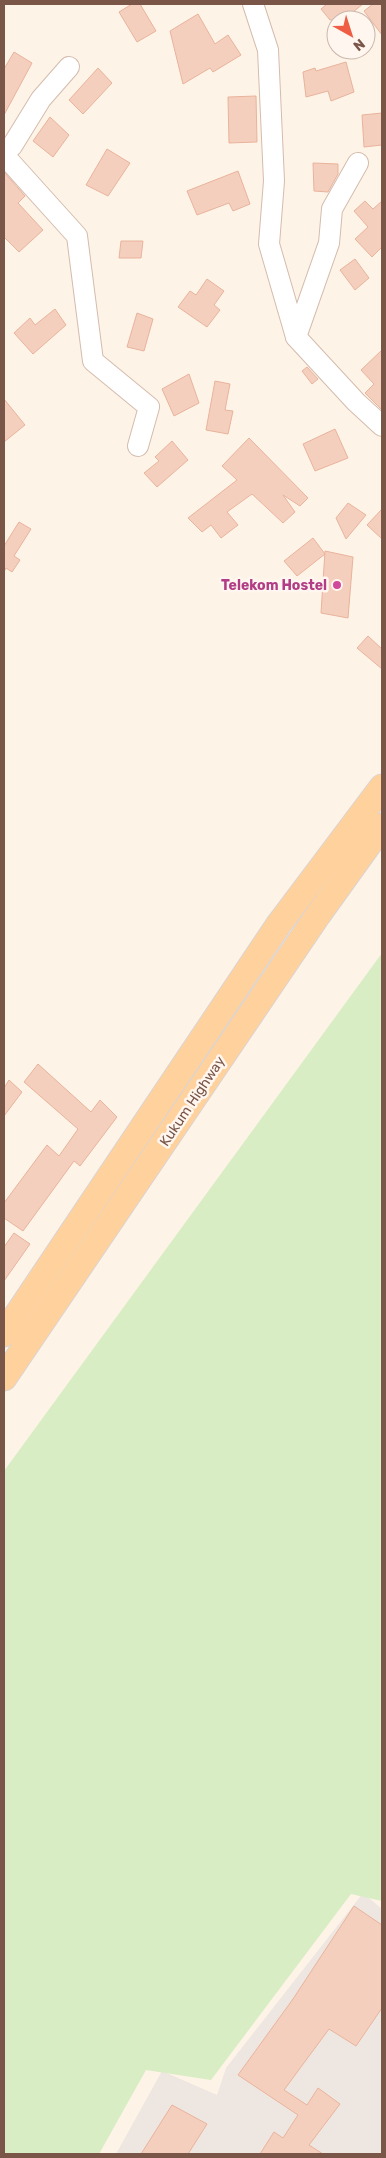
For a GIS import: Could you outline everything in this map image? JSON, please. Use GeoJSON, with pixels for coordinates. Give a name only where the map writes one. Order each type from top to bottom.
{"type":"FeatureCollection","features":[{"type":"Feature","properties":{"kind":"main road","name":"Kukum Highway"},"geometry":{"type":"LineString","coordinates":[[4,1334],[279,924],[382,788]]}},
{"type":"Feature","properties":{"kind":"main road","name":"Kukum Highway"},"geometry":{"type":"LineString","coordinates":[[4,1378],[318,915],[382,826]]}},
{"type":"Feature","properties":{"kind":"street"},"geometry":{"type":"LineString","coordinates":[[253,4],[268,50],[274,182],[269,244],[296,337],[356,402],[382,426]]}},
{"type":"Feature","properties":{"kind":"street"},"geometry":{"type":"LineString","coordinates":[[69,68],[41,99],[12,146],[4,155],[77,236],[93,361],[149,407],[138,446]]}},
{"type":"Feature","properties":{"kind":"street"},"geometry":{"type":"LineString","coordinates":[[296,337],[329,243],[332,209],[358,163]]}},
{"type":"Feature","properties":{"kind":"shaded area"},"geometry":{"type":"Polygon","coordinates":[[[363,1893],[382,1909],[382,2154],[116,2154],[162,2071],[217,2095],[226,2068],[363,1893]]]}},
{"type":"Feature","properties":{"kind":"green space"},"geometry":{"type":"Polygon","coordinates":[[[382,953],[382,1901],[351,1894],[211,2080],[146,2070],[99,2154],[4,2154],[4,1471],[382,953]]]}},
{"type":"Feature","properties":{"kind":"building"},"geometry":{"type":"Polygon","coordinates":[[[132,4],[140,4],[156,31],[137,42],[119,12],[132,4]]]}},
{"type":"Feature","properties":{"kind":"building"},"geometry":{"type":"Polygon","coordinates":[[[327,4],[363,4],[356,10],[326,10],[326,15],[321,9],[327,4]]]}},
{"type":"Feature","properties":{"kind":"building"},"geometry":{"type":"Polygon","coordinates":[[[373,4],[382,4],[382,35],[376,27],[376,10],[365,10],[373,4]]]}},
{"type":"Feature","properties":{"kind":"building"},"geometry":{"type":"Polygon","coordinates":[[[198,14],[215,44],[228,35],[241,55],[213,72],[210,68],[183,84],[170,31],[198,14]]]}},
{"type":"Feature","properties":{"kind":"building"},"geometry":{"type":"Polygon","coordinates":[[[14,52],[32,63],[4,115],[4,69],[14,52]]]}},
{"type":"Feature","properties":{"kind":"building"},"geometry":{"type":"Polygon","coordinates":[[[346,62],[354,92],[331,101],[328,91],[306,97],[303,72],[315,68],[316,71],[346,62]]]}},
{"type":"Feature","properties":{"kind":"building"},"geometry":{"type":"Polygon","coordinates":[[[98,68],[112,83],[83,114],[69,100],[98,68]]]}},
{"type":"Feature","properties":{"kind":"building"},"geometry":{"type":"Polygon","coordinates":[[[256,96],[257,142],[229,143],[228,97],[256,96]]]}},
{"type":"Feature","properties":{"kind":"building"},"geometry":{"type":"Polygon","coordinates":[[[382,113],[382,145],[364,147],[362,115],[382,113]]]}},
{"type":"Feature","properties":{"kind":"building"},"geometry":{"type":"Polygon","coordinates":[[[50,117],[69,135],[53,157],[33,141],[50,117]]]}},
{"type":"Feature","properties":{"kind":"building"},"geometry":{"type":"Polygon","coordinates":[[[107,149],[130,163],[108,196],[86,185],[107,149]]]}},
{"type":"Feature","properties":{"kind":"building"},"geometry":{"type":"Polygon","coordinates":[[[313,163],[338,164],[338,174],[328,192],[314,191],[313,163]]]}},
{"type":"Feature","properties":{"kind":"building"},"geometry":{"type":"Polygon","coordinates":[[[238,171],[250,204],[233,211],[229,203],[197,215],[187,191],[238,171]]]}},
{"type":"Feature","properties":{"kind":"building"},"geometry":{"type":"Polygon","coordinates":[[[4,172],[25,196],[18,203],[43,230],[19,252],[4,237],[4,172]]]}},
{"type":"Feature","properties":{"kind":"building"},"geometry":{"type":"Polygon","coordinates":[[[365,201],[373,209],[382,201],[382,247],[372,257],[355,239],[368,227],[354,211],[365,201]]]}},
{"type":"Feature","properties":{"kind":"building"},"geometry":{"type":"Polygon","coordinates":[[[121,241],[143,241],[141,258],[119,258],[121,241]]]}},
{"type":"Feature","properties":{"kind":"building"},"geometry":{"type":"Polygon","coordinates":[[[355,259],[369,278],[355,290],[340,270],[355,259]]]}},
{"type":"Feature","properties":{"kind":"building"},"geometry":{"type":"Polygon","coordinates":[[[207,279],[224,291],[214,305],[220,310],[207,327],[178,307],[190,291],[196,295],[207,279]]]}},
{"type":"Feature","properties":{"kind":"building"},"geometry":{"type":"Polygon","coordinates":[[[55,309],[66,325],[33,354],[14,333],[30,318],[35,325],[55,309]]]}},
{"type":"Feature","properties":{"kind":"building"},"geometry":{"type":"Polygon","coordinates":[[[137,313],[153,319],[144,351],[127,347],[137,313]]]}},
{"type":"Feature","properties":{"kind":"building"},"geometry":{"type":"Polygon","coordinates":[[[382,350],[382,410],[365,393],[374,384],[361,370],[382,350]]]}},
{"type":"Feature","properties":{"kind":"building"},"geometry":{"type":"Polygon","coordinates":[[[307,367],[318,379],[312,384],[302,371],[307,367]]]}},
{"type":"Feature","properties":{"kind":"building"},"geometry":{"type":"Polygon","coordinates":[[[189,374],[199,403],[174,416],[162,389],[189,374]]]}},
{"type":"Feature","properties":{"kind":"building"},"geometry":{"type":"Polygon","coordinates":[[[215,381],[230,384],[225,410],[233,411],[228,434],[206,430],[215,381]]]}},
{"type":"Feature","properties":{"kind":"building"},"geometry":{"type":"Polygon","coordinates":[[[4,399],[25,425],[4,442],[4,399]]]}},
{"type":"Feature","properties":{"kind":"building"},"geometry":{"type":"Polygon","coordinates":[[[335,429],[348,458],[315,471],[303,444],[335,429]]]}},
{"type":"Feature","properties":{"kind":"building"},"geometry":{"type":"Polygon","coordinates":[[[249,438],[308,498],[300,506],[283,495],[295,512],[283,523],[252,494],[227,512],[238,525],[221,538],[211,525],[202,532],[188,518],[237,480],[222,466],[249,438]]]}},
{"type":"Feature","properties":{"kind":"building"},"geometry":{"type":"Polygon","coordinates":[[[172,441],[188,460],[157,487],[144,473],[159,461],[155,457],[172,441]]]}},
{"type":"Feature","properties":{"kind":"building"},"geometry":{"type":"Polygon","coordinates":[[[348,503],[366,515],[346,539],[336,518],[348,503]]]}},
{"type":"Feature","properties":{"kind":"building"},"geometry":{"type":"Polygon","coordinates":[[[382,509],[382,539],[367,525],[382,509]]]}},
{"type":"Feature","properties":{"kind":"building"},"geometry":{"type":"Polygon","coordinates":[[[19,522],[31,529],[14,556],[20,560],[12,572],[6,568],[4,572],[4,546],[19,522]]]}},
{"type":"Feature","properties":{"kind":"building"},"geometry":{"type":"Polygon","coordinates":[[[313,538],[325,554],[297,576],[284,561],[313,538]]]}},
{"type":"Feature","properties":{"kind":"building","name":"Telekom Hostel"},"geometry":{"type":"Polygon","coordinates":[[[325,551],[353,557],[348,618],[321,613],[325,551]]]}},
{"type":"Feature","properties":{"kind":"building"},"geometry":{"type":"Polygon","coordinates":[[[368,636],[382,649],[382,669],[357,648],[368,636]]]}},
{"type":"Feature","properties":{"kind":"building"},"geometry":{"type":"Polygon","coordinates":[[[38,1064],[91,1112],[100,1100],[117,1117],[80,1166],[74,1161],[23,1231],[4,1218],[4,1203],[47,1145],[59,1156],[78,1129],[24,1082],[38,1064]]]}},
{"type":"Feature","properties":{"kind":"building"},"geometry":{"type":"Polygon","coordinates":[[[9,1080],[22,1092],[4,1116],[4,1088],[9,1080]]]}},
{"type":"Feature","properties":{"kind":"building"},"geometry":{"type":"Polygon","coordinates":[[[14,1233],[30,1244],[4,1281],[4,1247],[14,1233]]]}},
{"type":"Feature","properties":{"kind":"building"},"geometry":{"type":"Polygon","coordinates":[[[354,1906],[382,1925],[382,2008],[356,2046],[329,2029],[284,2090],[307,2105],[318,2088],[340,2104],[309,2145],[323,2154],[260,2154],[274,2132],[283,2138],[298,2115],[238,2075],[293,1999],[354,1906]]]}},
{"type":"Feature","properties":{"kind":"building"},"geometry":{"type":"Polygon","coordinates":[[[172,2105],[207,2124],[188,2154],[141,2154],[172,2105]]]}},
{"type":"Feature","properties":{"kind":"place","name":"Telekom Hostel"},"geometry":{"type":"Point","coordinates":[337,585]}}]}
